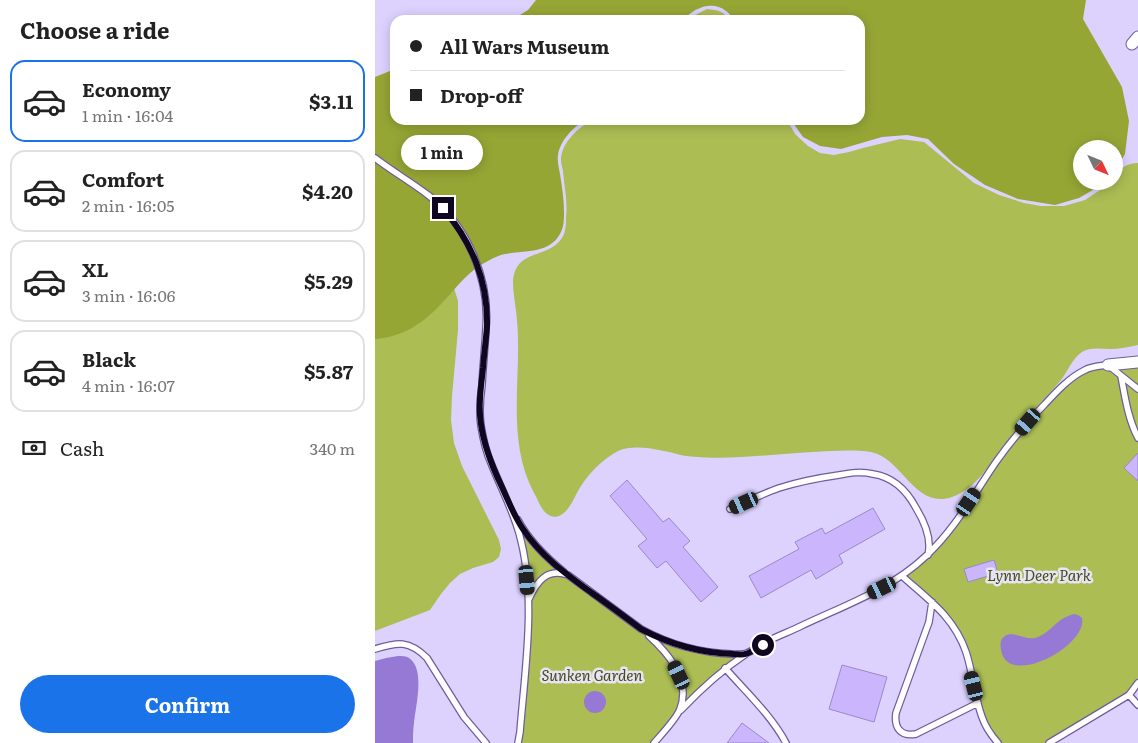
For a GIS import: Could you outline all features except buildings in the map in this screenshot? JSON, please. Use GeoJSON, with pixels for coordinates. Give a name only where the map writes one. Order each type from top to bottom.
{"type":"FeatureCollection","features":[{"type":"Feature","properties":{"kind":"street"},"geometry":{"type":"LineString","coordinates":[[1108,365],[1138,362]]}},
{"type":"Feature","properties":{"kind":"lane"},"geometry":{"type":"LineString","coordinates":[[375,158],[428,195],[443,208],[467,242],[476,261],[482,281],[487,325],[480,408],[481,426],[490,462],[522,528],[546,557],[653,636],[701,650],[727,654],[745,654]]}},
{"type":"Feature","properties":{"kind":"lane"},"geometry":{"type":"LineString","coordinates":[[654,743],[700,690],[725,668],[745,654],[778,636],[882,588],[902,576],[928,555],[951,529],[1020,431],[1071,378],[1085,370],[1108,365],[1138,389]]}},
{"type":"Feature","properties":{"kind":"lane"},"geometry":{"type":"LineString","coordinates":[[1121,376],[1127,410],[1138,438]]}},
{"type":"Feature","properties":{"kind":"lane"},"geometry":{"type":"LineString","coordinates":[[730,509],[778,488],[799,482],[856,472],[873,474],[896,483],[912,500],[929,538],[928,555]]}},
{"type":"Feature","properties":{"kind":"lane"},"geometry":{"type":"LineString","coordinates":[[509,502],[519,533],[525,561],[529,599],[518,743]]}},
{"type":"Feature","properties":{"kind":"lane"},"geometry":{"type":"LineString","coordinates":[[529,599],[535,586],[549,574],[557,572],[568,575]]}},
{"type":"Feature","properties":{"kind":"lane"},"geometry":{"type":"LineString","coordinates":[[902,576],[932,602],[949,620],[958,635],[966,653],[981,715],[987,729],[998,743]]}},
{"type":"Feature","properties":{"kind":"lane"},"geometry":{"type":"LineString","coordinates":[[932,602],[929,622],[896,713],[895,721],[897,727],[901,732],[916,734],[978,702]]}},
{"type":"Feature","properties":{"kind":"lane"},"geometry":{"type":"LineString","coordinates":[[641,629],[668,655],[679,675],[683,696],[680,711]]}},
{"type":"Feature","properties":{"kind":"lane"},"geometry":{"type":"LineString","coordinates":[[375,649],[400,643],[412,646],[420,651],[427,658],[463,717],[485,743]]}},
{"type":"Feature","properties":{"kind":"lane"},"geometry":{"type":"LineString","coordinates":[[725,668],[768,716],[786,743]]}},
{"type":"Feature","properties":{"kind":"lane"},"geometry":{"type":"LineString","coordinates":[[1049,743],[1129,695],[1138,683]]}},
{"type":"Feature","properties":{"kind":"lane"},"geometry":{"type":"LineString","coordinates":[[1129,695],[1138,705]]}},
{"type":"Feature","properties":{"kind":"green space"},"geometry":{"type":"Polygon","coordinates":[[[536,0],[1086,0],[1083,19],[1122,87],[1129,121],[1125,154],[1123,157],[1123,140],[1073,140],[1073,190],[1093,190],[1079,198],[1055,205],[1018,199],[985,185],[954,164],[928,139],[907,135],[882,137],[841,149],[820,146],[803,137],[795,125],[865,125],[865,15],[730,15],[721,8],[709,6],[698,9],[688,15],[520,15],[528,10],[536,0]]]}},
{"type":"Feature","properties":{"kind":"green space"},"geometry":{"type":"Polygon","coordinates":[[[707,9],[725,15],[695,15],[707,9]]]}},
{"type":"Feature","properties":{"kind":"green space"},"geometry":{"type":"Polygon","coordinates":[[[390,71],[390,125],[578,125],[561,145],[558,155],[564,218],[561,231],[555,240],[543,248],[505,254],[490,260],[469,274],[436,310],[421,322],[404,332],[375,339],[375,77],[390,71]]]}},
{"type":"Feature","properties":{"kind":"green space"},"geometry":{"type":"Polygon","coordinates":[[[584,125],[790,125],[795,134],[808,146],[820,153],[834,155],[900,139],[924,142],[974,183],[999,195],[1041,206],[1064,206],[1085,200],[1100,190],[1123,190],[1123,167],[1138,163],[1138,345],[1117,349],[1092,349],[1082,352],[1061,380],[1004,445],[982,475],[969,488],[952,497],[939,499],[928,496],[909,482],[892,463],[882,456],[871,452],[835,451],[718,458],[686,456],[667,451],[635,448],[618,451],[602,462],[585,481],[570,506],[561,515],[553,517],[542,509],[534,493],[525,471],[520,449],[517,426],[518,334],[513,282],[515,271],[520,263],[551,248],[564,234],[567,206],[561,159],[564,147],[572,136],[584,125]]]}},
{"type":"Feature","properties":{"kind":"green space"},"geometry":{"type":"Polygon","coordinates":[[[375,198],[450,275],[458,301],[458,330],[451,420],[454,443],[462,466],[499,540],[501,549],[499,557],[493,562],[460,574],[450,583],[430,610],[375,631],[375,198]]]}},
{"type":"Feature","properties":{"kind":"green space","name":"Lynn Deer Park"},"geometry":{"type":"Polygon","coordinates":[[[1138,362],[1138,683],[1129,695],[1049,743],[998,743],[987,729],[966,653],[949,620],[902,576],[938,544],[997,462],[1036,413],[1085,370],[1138,362]]]}},
{"type":"Feature","properties":{"kind":"green space","name":"Sunken Garden"},"geometry":{"type":"Polygon","coordinates":[[[522,528],[546,557],[641,629],[701,650],[746,654],[700,690],[654,743],[518,743],[529,599],[519,533],[522,528]]]}},
{"type":"Feature","properties":{"kind":"shaded area"},"geometry":{"type":"Polygon","coordinates":[[[1074,614],[1082,618],[1080,629],[1073,640],[1061,651],[1031,664],[1017,665],[1006,661],[1001,650],[1001,640],[1003,637],[1012,634],[1029,638],[1038,637],[1062,619],[1074,614]]]}},
{"type":"Feature","properties":{"kind":"shaded area"},"geometry":{"type":"Polygon","coordinates":[[[398,656],[409,658],[414,663],[417,671],[418,689],[413,743],[375,743],[375,661],[398,656]]]}},
{"type":"Feature","properties":{"kind":"shaded area"},"geometry":{"type":"Polygon","coordinates":[[[595,691],[603,694],[606,702],[603,710],[595,713],[587,710],[584,702],[587,694],[595,691]]]}},
{"type":"Feature","properties":{"kind":"route"},"geometry":{"type":"LineString","coordinates":[[443,208],[467,242],[476,261],[482,281],[487,325],[480,408],[481,426],[490,462],[522,528],[546,557],[653,636],[672,643],[727,654],[745,654],[763,645]]}}]}
